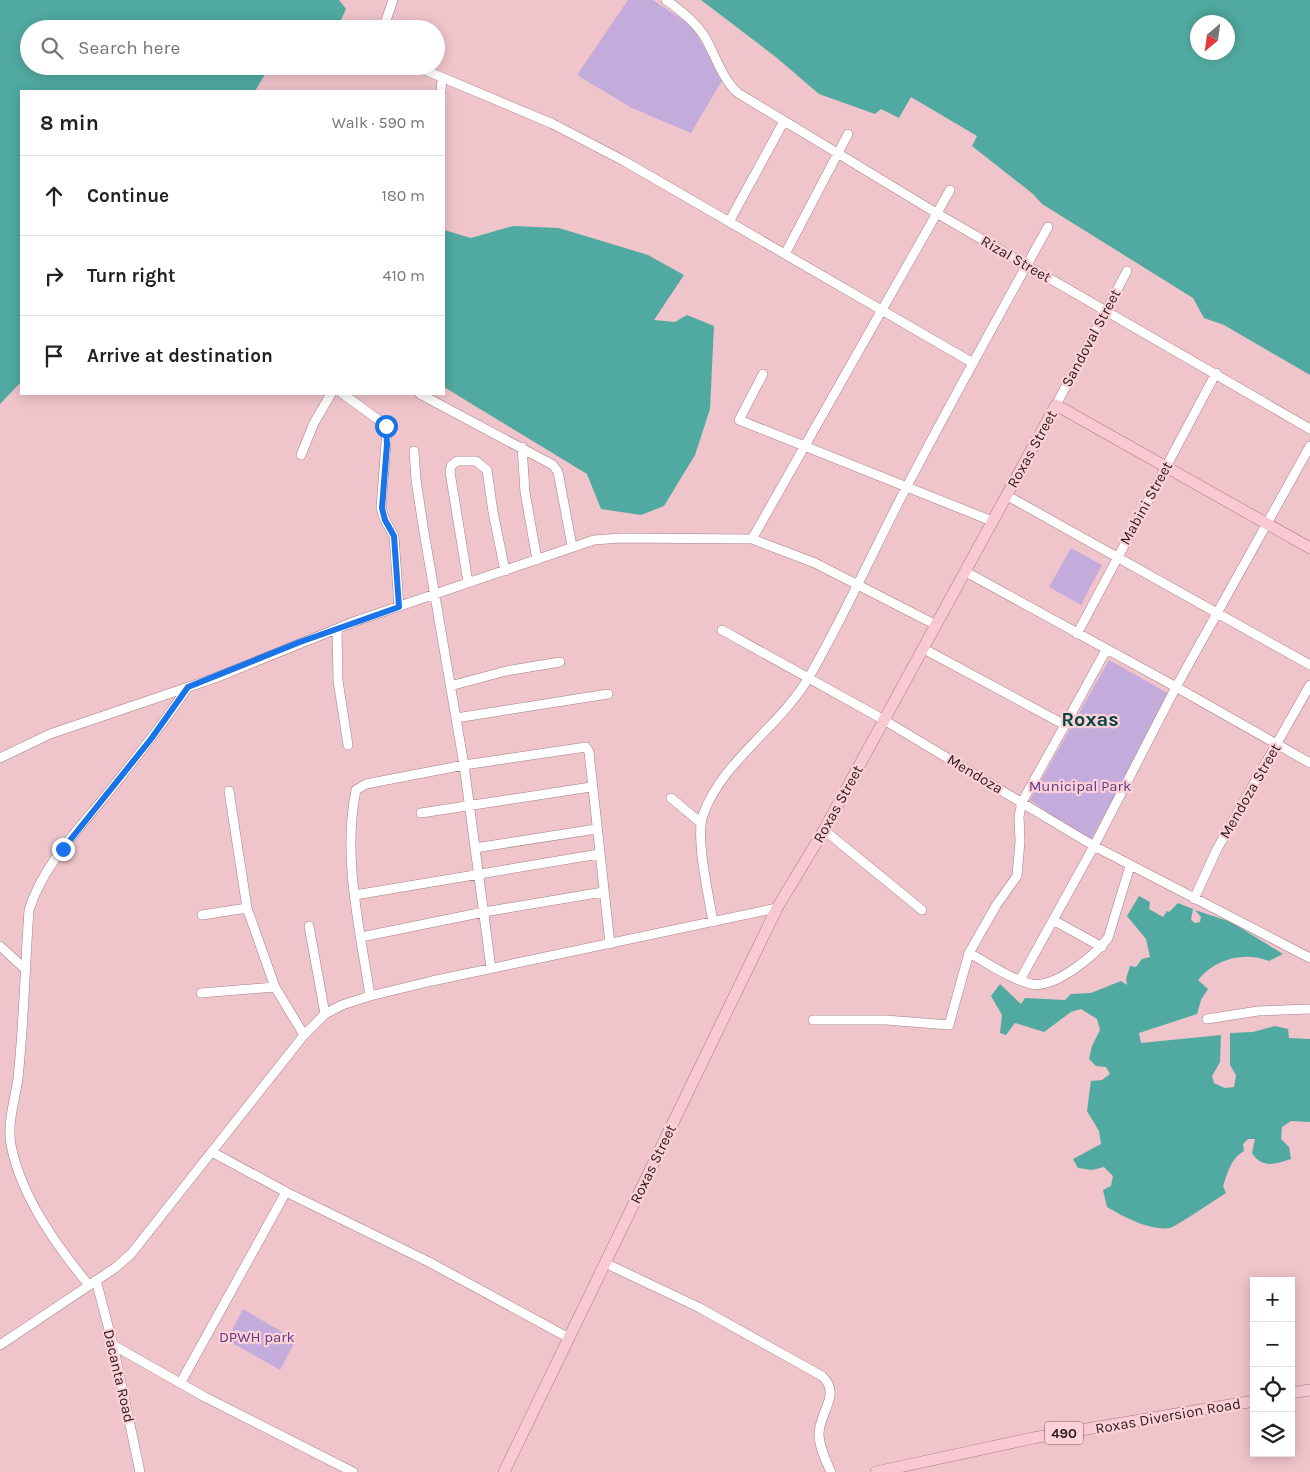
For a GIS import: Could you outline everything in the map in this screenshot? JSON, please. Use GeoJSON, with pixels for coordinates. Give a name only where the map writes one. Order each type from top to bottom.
{"type":"FeatureCollection","features":[{"type":"Feature","properties":{"kind":"main road","name":"Roxas Street"},"geometry":{"type":"LineString","coordinates":[[504,1472],[777,908],[824,830],[1056,405],[1310,548]]}},
{"type":"Feature","properties":{"kind":"main road"},"geometry":{"type":"LineString","coordinates":[[1295,1392],[1310,1390]]}},
{"type":"Feature","properties":{"kind":"main road","name":"Roxas Diversion Road"},"geometry":{"type":"LineString","coordinates":[[876,1472],[1033,1438],[1250,1402]]}},
{"type":"Feature","properties":{"kind":"street"},"geometry":{"type":"LineString","coordinates":[[386,20],[393,0]]}},
{"type":"Feature","properties":{"kind":"street","name":"Rizal Street"},"geometry":{"type":"LineString","coordinates":[[666,0],[690,20],[702,34],[726,81],[738,93],[938,214],[1310,429]]}},
{"type":"Feature","properties":{"kind":"street"},"geometry":{"type":"LineString","coordinates":[[435,75],[553,124],[624,161],[973,363]]}},
{"type":"Feature","properties":{"kind":"street"},"geometry":{"type":"LineString","coordinates":[[441,90],[442,78]]}},
{"type":"Feature","properties":{"kind":"street"},"geometry":{"type":"LineString","coordinates":[[729,222],[784,121]]}},
{"type":"Feature","properties":{"kind":"street"},"geometry":{"type":"LineString","coordinates":[[785,254],[848,134]]}},
{"type":"Feature","properties":{"kind":"street"},"geometry":{"type":"LineString","coordinates":[[752,538],[950,190]]}},
{"type":"Feature","properties":{"kind":"street"},"geometry":{"type":"LineString","coordinates":[[713,922],[701,823],[713,794],[721,782],[789,706],[808,679],[859,584],[906,488],[1048,227]]}},
{"type":"Feature","properties":{"kind":"street","name":"Sandoval Street"},"geometry":{"type":"LineString","coordinates":[[1056,405],[1127,271]]}},
{"type":"Feature","properties":{"kind":"street","name":"Mabini Street"},"geometry":{"type":"LineString","coordinates":[[1077,634],[1216,373]]}},
{"type":"Feature","properties":{"kind":"street"},"geometry":{"type":"LineString","coordinates":[[764,374],[739,420],[992,521]]}},
{"type":"Feature","properties":{"kind":"street"},"geometry":{"type":"LineString","coordinates":[[301,455],[314,423],[330,395]]}},
{"type":"Feature","properties":{"kind":"street"},"geometry":{"type":"LineString","coordinates":[[344,395],[384,424],[387,430],[382,508],[385,520],[394,536],[399,607]]}},
{"type":"Feature","properties":{"kind":"street"},"geometry":{"type":"LineString","coordinates":[[422,395],[549,462],[558,472],[572,546]]}},
{"type":"Feature","properties":{"kind":"street"},"geometry":{"type":"LineString","coordinates":[[1020,980],[1094,846],[1176,687],[1310,446]]}},
{"type":"Feature","properties":{"kind":"street"},"geometry":{"type":"LineString","coordinates":[[522,447],[525,492],[537,560]]}},
{"type":"Feature","properties":{"kind":"street"},"geometry":{"type":"LineString","coordinates":[[414,451],[416,480],[424,532],[464,764],[492,968]]}},
{"type":"Feature","properties":{"kind":"street"},"geometry":{"type":"LineString","coordinates":[[468,582],[450,472],[451,466],[457,461],[476,461],[487,470],[492,512],[504,571]]}},
{"type":"Feature","properties":{"kind":"street"},"geometry":{"type":"LineString","coordinates":[[1006,495],[1310,666]]}},
{"type":"Feature","properties":{"kind":"street"},"geometry":{"type":"LineString","coordinates":[[0,758],[50,734],[188,687],[436,593],[594,540],[621,538],[752,538],[815,563],[859,584],[936,626]]}},
{"type":"Feature","properties":{"kind":"street"},"geometry":{"type":"LineString","coordinates":[[966,572],[1310,763]]}},
{"type":"Feature","properties":{"kind":"street"},"geometry":{"type":"LineString","coordinates":[[337,629],[338,681],[348,745]]}},
{"type":"Feature","properties":{"kind":"street","name":"Mendoza"},"geometry":{"type":"LineString","coordinates":[[722,630],[884,720],[1094,846],[1310,958]]}},
{"type":"Feature","properties":{"kind":"street"},"geometry":{"type":"LineString","coordinates":[[924,649],[1065,725]]}},
{"type":"Feature","properties":{"kind":"street"},"geometry":{"type":"LineString","coordinates":[[813,1020],[886,1020],[949,1026],[969,953],[997,904],[1017,876],[1020,840],[1018,816],[1022,802],[1106,650]]}},
{"type":"Feature","properties":{"kind":"street"},"geometry":{"type":"LineString","coordinates":[[450,686],[506,671],[560,662]]}},
{"type":"Feature","properties":{"kind":"street","name":"Mendoza Street"},"geometry":{"type":"LineString","coordinates":[[1194,899],[1218,849],[1310,685]]}},
{"type":"Feature","properties":{"kind":"street"},"geometry":{"type":"LineString","coordinates":[[92,1282],[59,1249],[44,1226],[16,1166],[11,1147],[9,1133],[18,1078],[29,910],[38,888],[63,849],[151,739],[188,687]]}},
{"type":"Feature","properties":{"kind":"street"},"geometry":{"type":"LineString","coordinates":[[456,718],[608,694]]}},
{"type":"Feature","properties":{"kind":"street"},"geometry":{"type":"LineString","coordinates":[[370,996],[355,895],[352,831],[356,790],[366,784],[464,764],[583,746],[589,752],[591,787],[610,944]]}},
{"type":"Feature","properties":{"kind":"street"},"geometry":{"type":"LineString","coordinates":[[421,813],[591,787]]}},
{"type":"Feature","properties":{"kind":"street"},"geometry":{"type":"LineString","coordinates":[[229,791],[247,908],[275,987],[304,1035]]}},
{"type":"Feature","properties":{"kind":"street"},"geometry":{"type":"LineString","coordinates":[[671,798],[701,823]]}},
{"type":"Feature","properties":{"kind":"street"},"geometry":{"type":"LineString","coordinates":[[476,848],[596,829]]}},
{"type":"Feature","properties":{"kind":"street"},"geometry":{"type":"LineString","coordinates":[[824,830],[922,910]]}},
{"type":"Feature","properties":{"kind":"street"},"geometry":{"type":"LineString","coordinates":[[355,895],[599,854]]}},
{"type":"Feature","properties":{"kind":"street"},"geometry":{"type":"LineString","coordinates":[[969,953],[1020,980],[1033,984],[1056,978],[1074,970],[1102,947],[1112,929],[1130,866]]}},
{"type":"Feature","properties":{"kind":"street"},"geometry":{"type":"LineString","coordinates":[[361,937],[484,912],[603,892]]}},
{"type":"Feature","properties":{"kind":"street"},"geometry":{"type":"LineString","coordinates":[[202,914],[247,908]]}},
{"type":"Feature","properties":{"kind":"street"},"geometry":{"type":"LineString","coordinates":[[0,1345],[131,1254],[304,1035],[325,1014],[342,1004],[492,968],[777,908]]}},
{"type":"Feature","properties":{"kind":"street"},"geometry":{"type":"LineString","coordinates":[[1053,920],[1102,947]]}},
{"type":"Feature","properties":{"kind":"street"},"geometry":{"type":"LineString","coordinates":[[310,926],[325,1014]]}},
{"type":"Feature","properties":{"kind":"street"},"geometry":{"type":"LineString","coordinates":[[0,946],[26,970]]}},
{"type":"Feature","properties":{"kind":"street"},"geometry":{"type":"LineString","coordinates":[[201,993],[275,987]]}},
{"type":"Feature","properties":{"kind":"street"},"geometry":{"type":"LineString","coordinates":[[1207,1019],[1258,1011],[1310,1009]]}},
{"type":"Feature","properties":{"kind":"street"},"geometry":{"type":"LineString","coordinates":[[212,1152],[286,1192],[429,1262],[570,1338]]}},
{"type":"Feature","properties":{"kind":"street"},"geometry":{"type":"LineString","coordinates":[[181,1382],[286,1192]]}},
{"type":"Feature","properties":{"kind":"street"},"geometry":{"type":"LineString","coordinates":[[605,1263],[698,1307],[822,1376],[829,1382],[831,1393],[819,1436],[831,1472]]}},
{"type":"Feature","properties":{"kind":"street","name":"Dacanta Road"},"geometry":{"type":"LineString","coordinates":[[92,1282],[113,1345],[140,1472]]}},
{"type":"Feature","properties":{"kind":"street"},"geometry":{"type":"LineString","coordinates":[[113,1345],[203,1396],[353,1472]]}},
{"type":"Feature","properties":{"kind":"green space"},"geometry":{"type":"Polygon","coordinates":[[[628,0],[653,0],[683,20],[694,30],[723,79],[691,133],[632,108],[577,75],[628,0]]]}},
{"type":"Feature","properties":{"kind":"green space"},"geometry":{"type":"Polygon","coordinates":[[[1071,548],[1102,565],[1081,605],[1049,587],[1071,548]]]}},
{"type":"Feature","properties":{"kind":"green space","name":"Municipal Park"},"geometry":{"type":"Polygon","coordinates":[[[1109,660],[1171,695],[1090,841],[1030,800],[1109,660]]]}},
{"type":"Feature","properties":{"kind":"green space","name":"DPWH park"},"geometry":{"type":"Polygon","coordinates":[[[243,1309],[296,1340],[280,1370],[227,1340],[243,1309]]]}},
{"type":"Feature","properties":{"kind":"water"},"geometry":{"type":"Polygon","coordinates":[[[0,0],[339,0],[346,9],[341,20],[20,20],[20,75],[265,75],[256,90],[20,90],[20,383],[0,404],[0,0]]]}},
{"type":"Feature","properties":{"kind":"water"},"geometry":{"type":"Polygon","coordinates":[[[701,0],[1310,0],[1310,375],[1224,325],[1204,318],[1193,298],[1042,204],[1033,194],[972,146],[977,136],[911,97],[899,118],[881,109],[875,114],[819,94],[777,58],[701,0]]]}},
{"type":"Feature","properties":{"kind":"water"},"geometry":{"type":"Polygon","coordinates":[[[513,226],[559,228],[648,255],[684,275],[654,320],[675,322],[687,315],[714,326],[710,409],[695,455],[664,506],[641,515],[601,509],[587,474],[445,388],[445,230],[471,238],[513,226]]]}},
{"type":"Feature","properties":{"kind":"water"},"geometry":{"type":"Polygon","coordinates":[[[1139,896],[1150,902],[1149,909],[1163,917],[1167,911],[1169,912],[1178,903],[1193,909],[1191,920],[1195,923],[1200,922],[1201,917],[1195,910],[1231,922],[1283,954],[1269,961],[1259,958],[1240,957],[1221,962],[1213,967],[1198,980],[1208,989],[1201,1000],[1197,1014],[1139,1033],[1141,1043],[1221,1035],[1220,1062],[1212,1076],[1214,1083],[1225,1088],[1234,1087],[1236,1075],[1230,1065],[1230,1033],[1253,1032],[1275,1026],[1288,1029],[1289,1038],[1310,1039],[1310,1122],[1291,1121],[1282,1127],[1281,1139],[1289,1147],[1291,1159],[1275,1164],[1260,1161],[1252,1153],[1255,1139],[1248,1139],[1243,1144],[1244,1151],[1236,1157],[1228,1171],[1223,1186],[1226,1193],[1170,1228],[1146,1225],[1129,1219],[1107,1207],[1103,1190],[1111,1186],[1113,1176],[1104,1167],[1092,1170],[1078,1168],[1073,1159],[1101,1144],[1099,1131],[1087,1111],[1091,1081],[1102,1080],[1110,1074],[1106,1067],[1096,1066],[1089,1059],[1092,1046],[1100,1030],[1097,1019],[1081,1009],[1071,1012],[1044,1032],[1015,1023],[1006,1035],[1000,1033],[1002,1015],[991,996],[1000,984],[1021,1004],[1025,998],[1065,1000],[1071,994],[1091,993],[1121,981],[1127,985],[1126,979],[1130,966],[1136,967],[1142,959],[1150,957],[1146,939],[1127,916],[1139,896]]]}},
{"type":"Feature","properties":{"kind":"district","name":"Roxas"},"geometry":{"type":"Point","coordinates":[1090,719]}},
{"type":"Feature","properties":{"kind":"route"},"geometry":{"type":"LineString","coordinates":[[63,849],[151,739],[188,687],[215,678],[300,642],[399,607],[394,536],[392,529],[382,514],[388,434],[386,426]]}}]}
